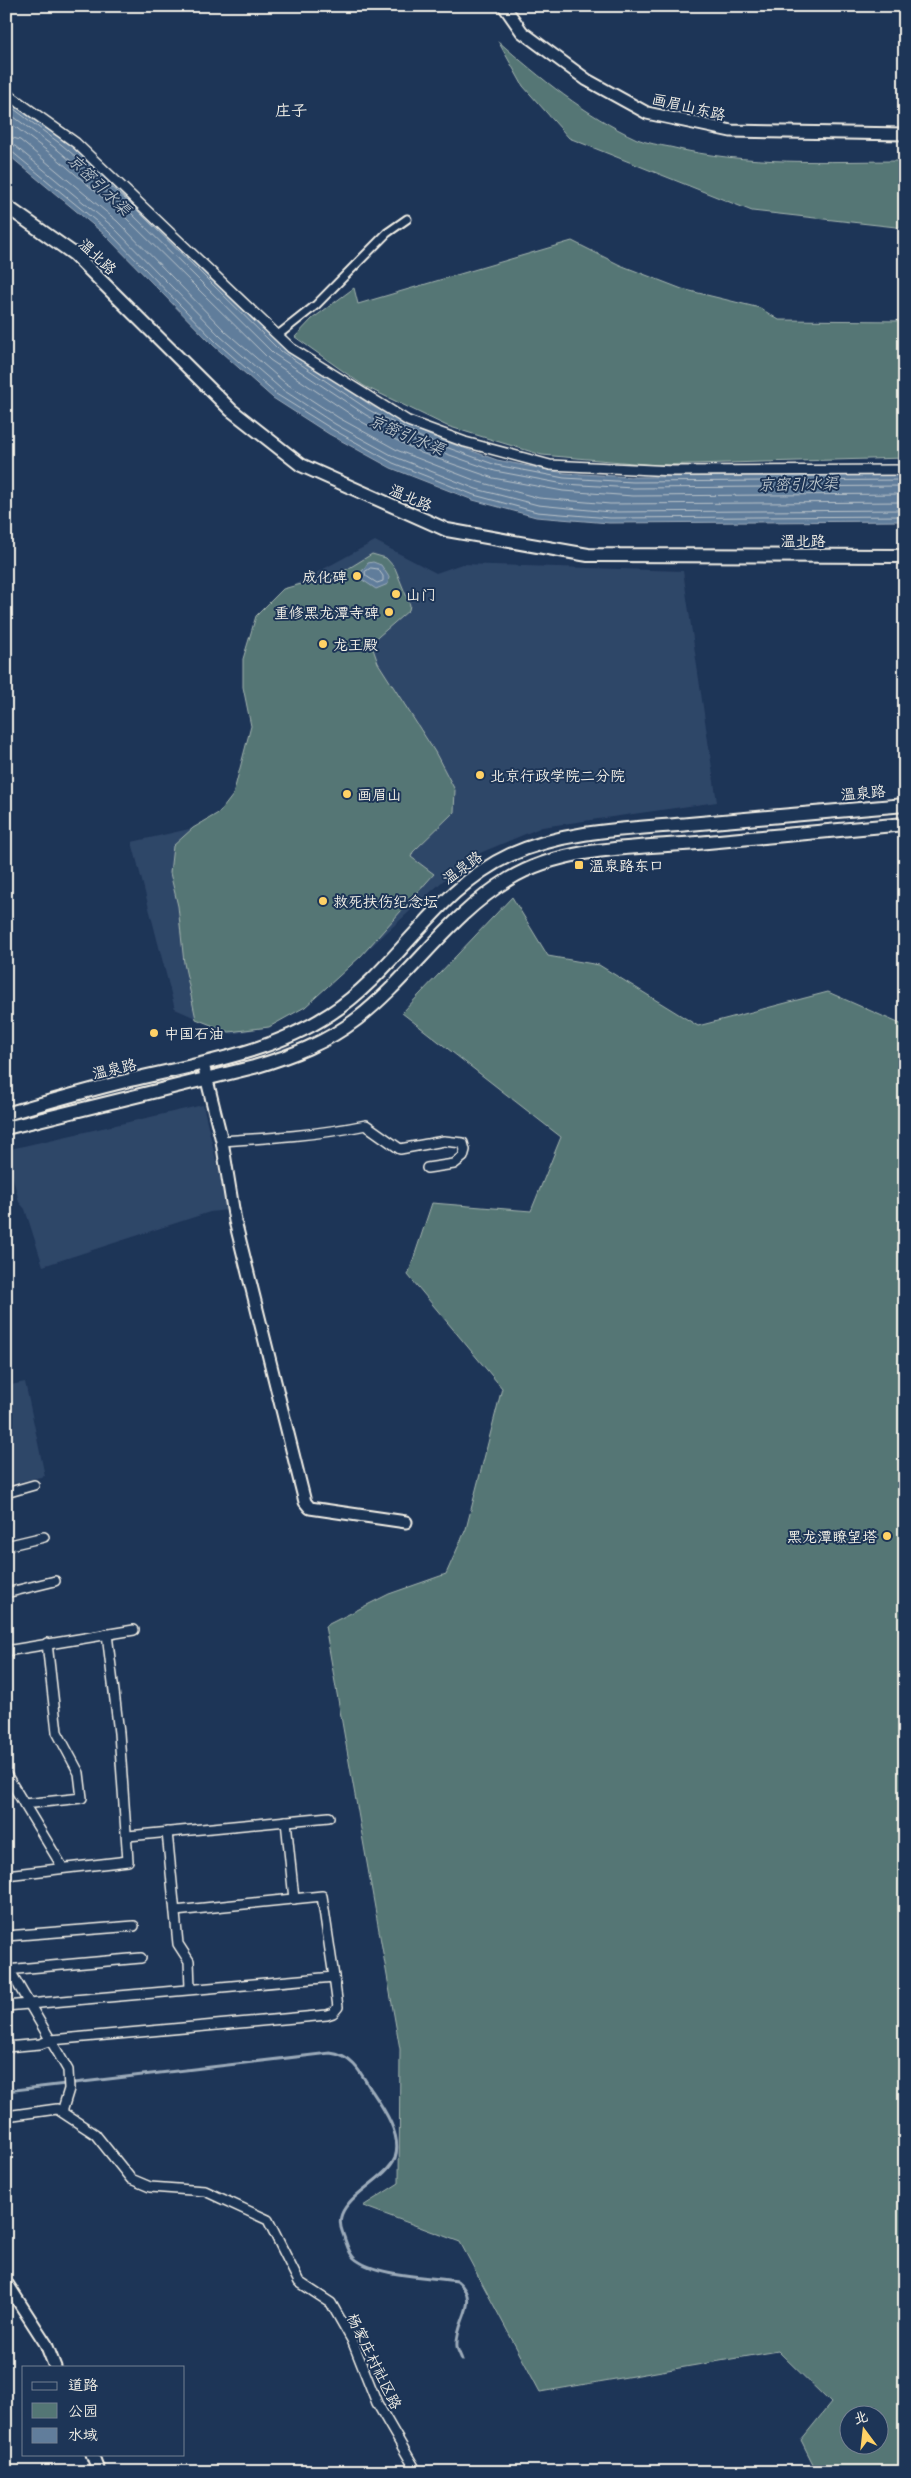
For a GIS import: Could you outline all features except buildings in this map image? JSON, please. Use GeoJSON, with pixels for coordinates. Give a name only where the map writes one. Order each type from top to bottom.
{"type":"FeatureCollection","features":[{"type":"Feature","properties":{"kind":"main road","name":"温北路"},"geometry":{"type":"LineString","coordinates":[[6,206],[74,254],[231,410],[301,465],[447,530],[588,555],[905,556]]}},
{"type":"Feature","properties":{"kind":"main road","name":"温泉路"},"geometry":{"type":"LineString","coordinates":[[6,1114],[86,1091],[203,1064],[299,1032],[331,1014],[378,973],[448,897],[493,864],[528,848],[581,834],[905,805]]}},
{"type":"Feature","properties":{"kind":"main road","name":"温泉路"},"geometry":{"type":"LineString","coordinates":[[6,1128],[290,1056],[321,1042],[356,1020],[383,996],[476,901],[512,877],[539,866],[577,855],[614,850],[905,824]]}},
{"type":"Feature","properties":{"kind":"street","name":"画眉山东路"},"geometry":{"type":"LineString","coordinates":[[504,6],[522,32],[587,80],[648,113],[731,131],[905,134]]}},
{"type":"Feature","properties":{"kind":"street"},"geometry":{"type":"LineString","coordinates":[[6,93],[76,143],[291,348],[408,420],[465,442],[550,465],[673,471],[905,470]]}},
{"type":"Feature","properties":{"kind":"street"},"geometry":{"type":"LineString","coordinates":[[278,335],[316,305],[388,233],[408,219]]}},
{"type":"Feature","properties":{"kind":"street"},"geometry":{"type":"LineString","coordinates":[[203,1064],[222,1141],[235,1221],[305,1502],[310,1508],[406,1522]]}},
{"type":"Feature","properties":{"kind":"street"},"geometry":{"type":"LineString","coordinates":[[222,1141],[286,1137],[338,1131],[366,1125],[400,1149],[444,1141],[463,1143],[464,1157],[454,1164],[427,1168]]}},
{"type":"Feature","properties":{"kind":"street"},"geometry":{"type":"LineString","coordinates":[[6,1493],[34,1485]]}},
{"type":"Feature","properties":{"kind":"street"},"geometry":{"type":"LineString","coordinates":[[6,1546],[44,1538]]}},
{"type":"Feature","properties":{"kind":"street"},"geometry":{"type":"LineString","coordinates":[[6,1592],[55,1581]]}},
{"type":"Feature","properties":{"kind":"street"},"geometry":{"type":"LineString","coordinates":[[6,1651],[134,1630]]}},
{"type":"Feature","properties":{"kind":"street"},"geometry":{"type":"LineString","coordinates":[[6,1875],[128,1861],[128,1836],[107,1634]]}},
{"type":"Feature","properties":{"kind":"street"},"geometry":{"type":"LineString","coordinates":[[24,1804],[82,1798],[79,1773],[57,1732],[47,1643]]}},
{"type":"Feature","properties":{"kind":"street"},"geometry":{"type":"LineString","coordinates":[[6,1774],[63,1868]]}},
{"type":"Feature","properties":{"kind":"street"},"geometry":{"type":"LineString","coordinates":[[128,1836],[329,1817]]}},
{"type":"Feature","properties":{"kind":"street"},"geometry":{"type":"LineString","coordinates":[[286,1821],[294,1899]]}},
{"type":"Feature","properties":{"kind":"street"},"geometry":{"type":"LineString","coordinates":[[167,1832],[178,1944],[189,1960],[190,1988]]}},
{"type":"Feature","properties":{"kind":"street"},"geometry":{"type":"LineString","coordinates":[[6,2047],[40,2044],[50,2040],[327,2015],[333,2013],[338,2007],[322,1896],[175,1911]]}},
{"type":"Feature","properties":{"kind":"street"},"geometry":{"type":"LineString","coordinates":[[6,1936],[134,1926]]}},
{"type":"Feature","properties":{"kind":"street"},"geometry":{"type":"LineString","coordinates":[[6,2116],[56,2109],[62,2112],[69,2089],[68,2070],[7,1968],[140,1958]]}},
{"type":"Feature","properties":{"kind":"street"},"geometry":{"type":"LineString","coordinates":[[6,2006],[29,2002],[334,1976]]}},
{"type":"Feature","properties":{"kind":"street","name":"杨家庄村社区路"},"geometry":{"type":"LineString","coordinates":[[62,2112],[94,2134],[131,2179],[150,2187],[205,2191],[268,2220],[299,2282],[330,2303],[352,2340],[377,2403],[417,2472]]}},
{"type":"Feature","properties":{"kind":"street"},"geometry":{"type":"LineString","coordinates":[[6,2282],[46,2344],[55,2366]]}},
{"type":"Feature","properties":{"kind":"street"},"geometry":{"type":"LineString","coordinates":[[93,2456],[99,2472]]}},
{"type":"Feature","properties":{"kind":"shaded area","name":"北京行政学院二分院"},"geometry":{"type":"Polygon","coordinates":[[[375,541],[436,573],[462,564],[683,571],[717,802],[542,827],[468,858],[305,1007],[269,1027],[232,1034],[175,1009],[132,842],[229,820],[257,748],[268,626],[294,585],[375,541]]]}},
{"type":"Feature","properties":{"kind":"shaded area"},"geometry":{"type":"Polygon","coordinates":[[[203,1105],[228,1210],[210,1212],[43,1266],[25,1209],[19,1202],[6,1150],[203,1105]]]}},
{"type":"Feature","properties":{"kind":"shaded area"},"geometry":{"type":"Polygon","coordinates":[[[25,1382],[45,1476],[6,1485],[6,1386],[25,1382]]]}},
{"type":"Feature","properties":{"kind":"green space"},"geometry":{"type":"Polygon","coordinates":[[[498,41],[530,69],[581,107],[599,119],[645,142],[699,153],[757,160],[816,162],[905,161],[905,228],[752,211],[569,138],[523,86],[498,41]]]}},
{"type":"Feature","properties":{"kind":"green space"},"geometry":{"type":"Polygon","coordinates":[[[572,241],[620,265],[682,289],[760,308],[779,320],[905,321],[905,458],[656,465],[542,455],[447,426],[364,386],[295,337],[312,319],[354,288],[358,304],[572,241]]]}},
{"type":"Feature","properties":{"kind":"green space"},"geometry":{"type":"Polygon","coordinates":[[[372,554],[386,558],[395,568],[410,605],[409,610],[371,643],[378,663],[435,752],[455,790],[454,812],[413,852],[411,857],[434,874],[361,956],[305,1007],[269,1027],[229,1032],[196,1019],[184,963],[178,906],[170,873],[173,846],[193,828],[220,812],[233,795],[251,726],[243,687],[243,659],[256,616],[283,589],[341,573],[372,554]]]}},
{"type":"Feature","properties":{"kind":"green space"},"geometry":{"type":"Polygon","coordinates":[[[512,897],[548,956],[599,965],[698,1026],[828,992],[905,1026],[905,2472],[817,2472],[801,2440],[831,2403],[778,2351],[540,2392],[460,2242],[363,2206],[399,2183],[400,2049],[325,1626],[389,1594],[446,1574],[466,1529],[502,1388],[408,1275],[432,1203],[531,1211],[561,1137],[402,1013],[512,897]]]}},
{"type":"Feature","properties":{"kind":"water","name":"京密引水渠"},"geometry":{"type":"Polygon","coordinates":[[[6,97],[65,141],[134,200],[281,345],[372,406],[428,435],[497,460],[564,473],[633,477],[905,475],[905,521],[609,523],[536,517],[473,500],[391,468],[329,434],[273,398],[213,345],[104,234],[6,153],[6,97]]]}},
{"type":"Feature","properties":{"kind":"water"},"geometry":{"type":"Polygon","coordinates":[[[373,562],[381,565],[389,577],[388,584],[376,589],[358,577],[368,563],[373,562]]]}},
{"type":"Feature","properties":{"kind":"waterway"},"geometry":{"type":"LineString","coordinates":[[6,2091],[330,2053],[344,2057],[358,2070],[385,2112],[394,2130],[397,2149],[395,2158],[386,2170],[354,2198],[344,2210],[341,2218],[341,2230],[347,2246],[354,2258],[375,2269],[403,2275],[457,2281],[467,2296],[466,2312],[457,2337],[457,2348],[462,2360]]}},
{"type":"Feature","properties":{"kind":"place","name":"成化碑"},"geometry":{"type":"Point","coordinates":[357,576]}},
{"type":"Feature","properties":{"kind":"place","name":"山门"},"geometry":{"type":"Point","coordinates":[396,594]}},
{"type":"Feature","properties":{"kind":"place","name":"重修黑龙潭寺碑"},"geometry":{"type":"Point","coordinates":[389,612]}},
{"type":"Feature","properties":{"kind":"place","name":"龙王殿"},"geometry":{"type":"Point","coordinates":[323,644]}},
{"type":"Feature","properties":{"kind":"place","name":"北京行政学院二分院"},"geometry":{"type":"Point","coordinates":[480,775]}},
{"type":"Feature","properties":{"kind":"place","name":"画眉山"},"geometry":{"type":"Point","coordinates":[347,794]}},
{"type":"Feature","properties":{"kind":"place","name":"温泉路东口"},"geometry":{"type":"Point","coordinates":[579,865]}},
{"type":"Feature","properties":{"kind":"place","name":"救死扶伤纪念坛"},"geometry":{"type":"Point","coordinates":[323,901]}},
{"type":"Feature","properties":{"kind":"place","name":"中国石油"},"geometry":{"type":"Point","coordinates":[154,1033]}},
{"type":"Feature","properties":{"kind":"place","name":"黑龙潭瞭望塔"},"geometry":{"type":"Point","coordinates":[887,1536]}},
{"type":"Feature","properties":{"kind":"district","name":"庄子"},"geometry":{"type":"Point","coordinates":[291,109]}}]}
